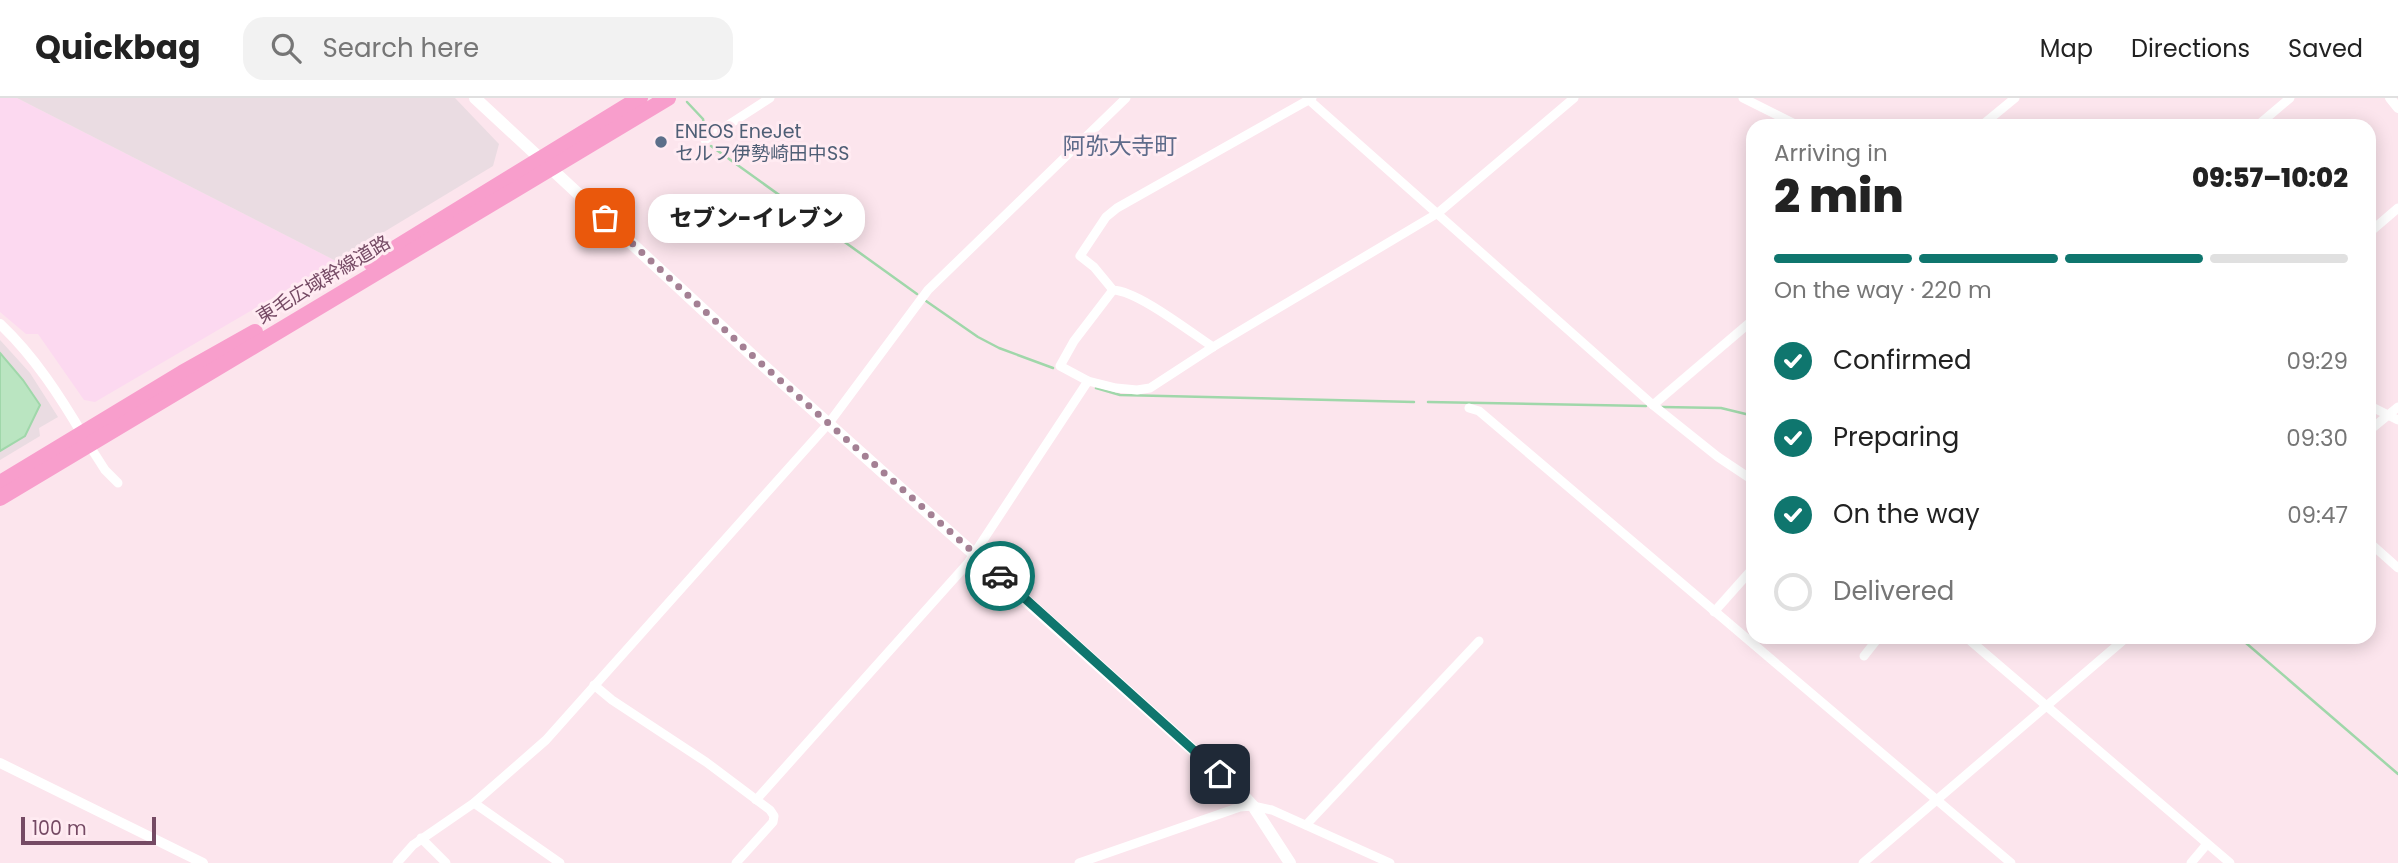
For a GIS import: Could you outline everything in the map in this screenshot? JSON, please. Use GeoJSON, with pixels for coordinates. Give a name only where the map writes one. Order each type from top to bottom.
{"type":"FeatureCollection","features":[{"type":"Feature","properties":{"kind":"highway","name":"東毛広域幹線道路"},"geometry":{"type":"LineString","coordinates":[[547,163],[640,98]]}},
{"type":"Feature","properties":{"kind":"highway","name":"東毛広域幹線道路"},"geometry":{"type":"LineString","coordinates":[[0,498],[86,439],[372,262],[668,98]]}},
{"type":"Feature","properties":{"kind":"highway","name":"東毛広域幹線道路"},"geometry":{"type":"LineString","coordinates":[[0,483],[86,439]]}},
{"type":"Feature","properties":{"kind":"main road"},"geometry":{"type":"LineString","coordinates":[[475,98],[829,423],[1180,737],[1253,806],[1290,863]]}},
{"type":"Feature","properties":{"kind":"street"},"geometry":{"type":"LineString","coordinates":[[705,140],[770,98]]}},
{"type":"Feature","properties":{"kind":"street"},"geometry":{"type":"LineString","coordinates":[[397,863],[421,838],[474,803],[534,752],[829,423],[928,290],[1126,98]]}},
{"type":"Feature","properties":{"kind":"street"},"geometry":{"type":"LineString","coordinates":[[1113,290],[1074,341],[1060,366],[1088,381],[1116,388],[1150,388],[1213,347],[1438,213],[1574,98]]}},
{"type":"Feature","properties":{"kind":"street"},"geometry":{"type":"LineString","coordinates":[[1742,98],[1785,119]]}},
{"type":"Feature","properties":{"kind":"street"},"geometry":{"type":"LineString","coordinates":[[1990,119],[2015,98]]}},
{"type":"Feature","properties":{"kind":"street"},"geometry":{"type":"LineString","coordinates":[[2265,119],[2290,98]]}},
{"type":"Feature","properties":{"kind":"street"},"geometry":{"type":"LineString","coordinates":[[2390,98],[2398,108]]}},
{"type":"Feature","properties":{"kind":"street"},"geometry":{"type":"LineString","coordinates":[[1213,347],[1138,299],[1122,291],[1113,290],[1094,267],[1080,256],[1105,217],[1117,208],[1310,99],[1653,405],[1746,476]]}},
{"type":"Feature","properties":{"kind":"street"},"geometry":{"type":"LineString","coordinates":[[2376,227],[2398,208]]}},
{"type":"Feature","properties":{"kind":"street"},"geometry":{"type":"LineString","coordinates":[[0,324],[34,360],[105,470],[118,483]]}},
{"type":"Feature","properties":{"kind":"street"},"geometry":{"type":"LineString","coordinates":[[1653,405],[1746,326]]}},
{"type":"Feature","properties":{"kind":"street"},"geometry":{"type":"LineString","coordinates":[[756,800],[974,553],[1088,381]]}},
{"type":"Feature","properties":{"kind":"street"},"geometry":{"type":"LineString","coordinates":[[2376,425],[2398,407]]}},
{"type":"Feature","properties":{"kind":"street"},"geometry":{"type":"LineString","coordinates":[[1469,408],[1479,411],[1746,639]]}},
{"type":"Feature","properties":{"kind":"street"},"geometry":{"type":"LineString","coordinates":[[2376,409],[2398,420]]}},
{"type":"Feature","properties":{"kind":"street"},"geometry":{"type":"LineString","coordinates":[[2376,548],[2398,568]]}},
{"type":"Feature","properties":{"kind":"street"},"geometry":{"type":"LineString","coordinates":[[1714,612],[1746,576]]}},
{"type":"Feature","properties":{"kind":"street"},"geometry":{"type":"LineString","coordinates":[[1306,825],[1479,641]]}},
{"type":"Feature","properties":{"kind":"street"},"geometry":{"type":"LineString","coordinates":[[1752,644],[2011,863]]}},
{"type":"Feature","properties":{"kind":"street"},"geometry":{"type":"LineString","coordinates":[[1864,656],[1873,644]]}},
{"type":"Feature","properties":{"kind":"street"},"geometry":{"type":"LineString","coordinates":[[1974,644],[2230,863]]}},
{"type":"Feature","properties":{"kind":"street"},"geometry":{"type":"LineString","coordinates":[[1863,863],[2119,644]]}},
{"type":"Feature","properties":{"kind":"street"},"geometry":{"type":"LineString","coordinates":[[594,685],[770,810],[774,816],[773,822],[736,863]]}},
{"type":"Feature","properties":{"kind":"street"},"geometry":{"type":"LineString","coordinates":[[0,763],[203,863]]}},
{"type":"Feature","properties":{"kind":"street"},"geometry":{"type":"LineString","coordinates":[[474,803],[561,863]]}},
{"type":"Feature","properties":{"kind":"street"},"geometry":{"type":"LineString","coordinates":[[1079,863],[1240,807],[1253,806],[1272,810],[1390,863]]}},
{"type":"Feature","properties":{"kind":"street"},"geometry":{"type":"LineString","coordinates":[[421,838],[446,863]]}},
{"type":"Feature","properties":{"kind":"street"},"geometry":{"type":"LineString","coordinates":[[2191,863],[2207,844]]}},
{"type":"Feature","properties":{"kind":"shaded area"},"geometry":{"type":"Polygon","coordinates":[[[0,98],[17,98],[336,261],[95,402],[84,400],[38,334],[26,334],[0,312],[0,98]]]}},
{"type":"Feature","properties":{"kind":"shaded area"},"geometry":{"type":"Polygon","coordinates":[[[17,98],[455,98],[499,144],[493,166],[336,261],[17,98]]]}},
{"type":"Feature","properties":{"kind":"shaded area"},"geometry":{"type":"Polygon","coordinates":[[[0,340],[30,373],[58,417],[39,428],[40,436],[0,460],[0,340]]]}},
{"type":"Feature","properties":{"kind":"shaded area"},"geometry":{"type":"Polygon","coordinates":[[[0,353],[40,405],[25,436],[0,451],[0,353]]]}},
{"type":"Feature","properties":{"kind":"waterway"},"geometry":{"type":"LineString","coordinates":[[687,102],[703,119],[705,132]]}},
{"type":"Feature","properties":{"kind":"waterway"},"geometry":{"type":"LineString","coordinates":[[711,146],[917,294]]}},
{"type":"Feature","properties":{"kind":"waterway"},"geometry":{"type":"LineString","coordinates":[[926,301],[978,337],[999,348],[1053,368]]}},
{"type":"Feature","properties":{"kind":"waterway"},"geometry":{"type":"LineString","coordinates":[[1096,388],[1120,395],[1414,402]]}},
{"type":"Feature","properties":{"kind":"waterway"},"geometry":{"type":"LineString","coordinates":[[1428,402],[1646,406]]}},
{"type":"Feature","properties":{"kind":"waterway"},"geometry":{"type":"LineString","coordinates":[[1662,407],[1721,408],[1746,414]]}},
{"type":"Feature","properties":{"kind":"waterway"},"geometry":{"type":"LineString","coordinates":[[2247,644],[2398,774]]}},
{"type":"Feature","properties":{"kind":"way so far"},"geometry":{"type":"LineString","coordinates":[[605,218],[755,358],[1000,576]]}},
{"type":"Feature","properties":{"kind":"place","name":"ENEOS EneJet セルフ伊勢崎田中SS"},"geometry":{"type":"Point","coordinates":[661,142]}},
{"type":"Feature","properties":{"kind":"place","name":"セブン-イレブン"},"geometry":{"type":"Point","coordinates":[605,218]}},
{"type":"Feature","properties":{"kind":"district","name":"阿弥大寺町"},"geometry":{"type":"Point","coordinates":[1120,146]}},
{"type":"Feature","properties":{"kind":"route"},"geometry":{"type":"LineString","coordinates":[[1000,576],[1220,774]]}}]}
